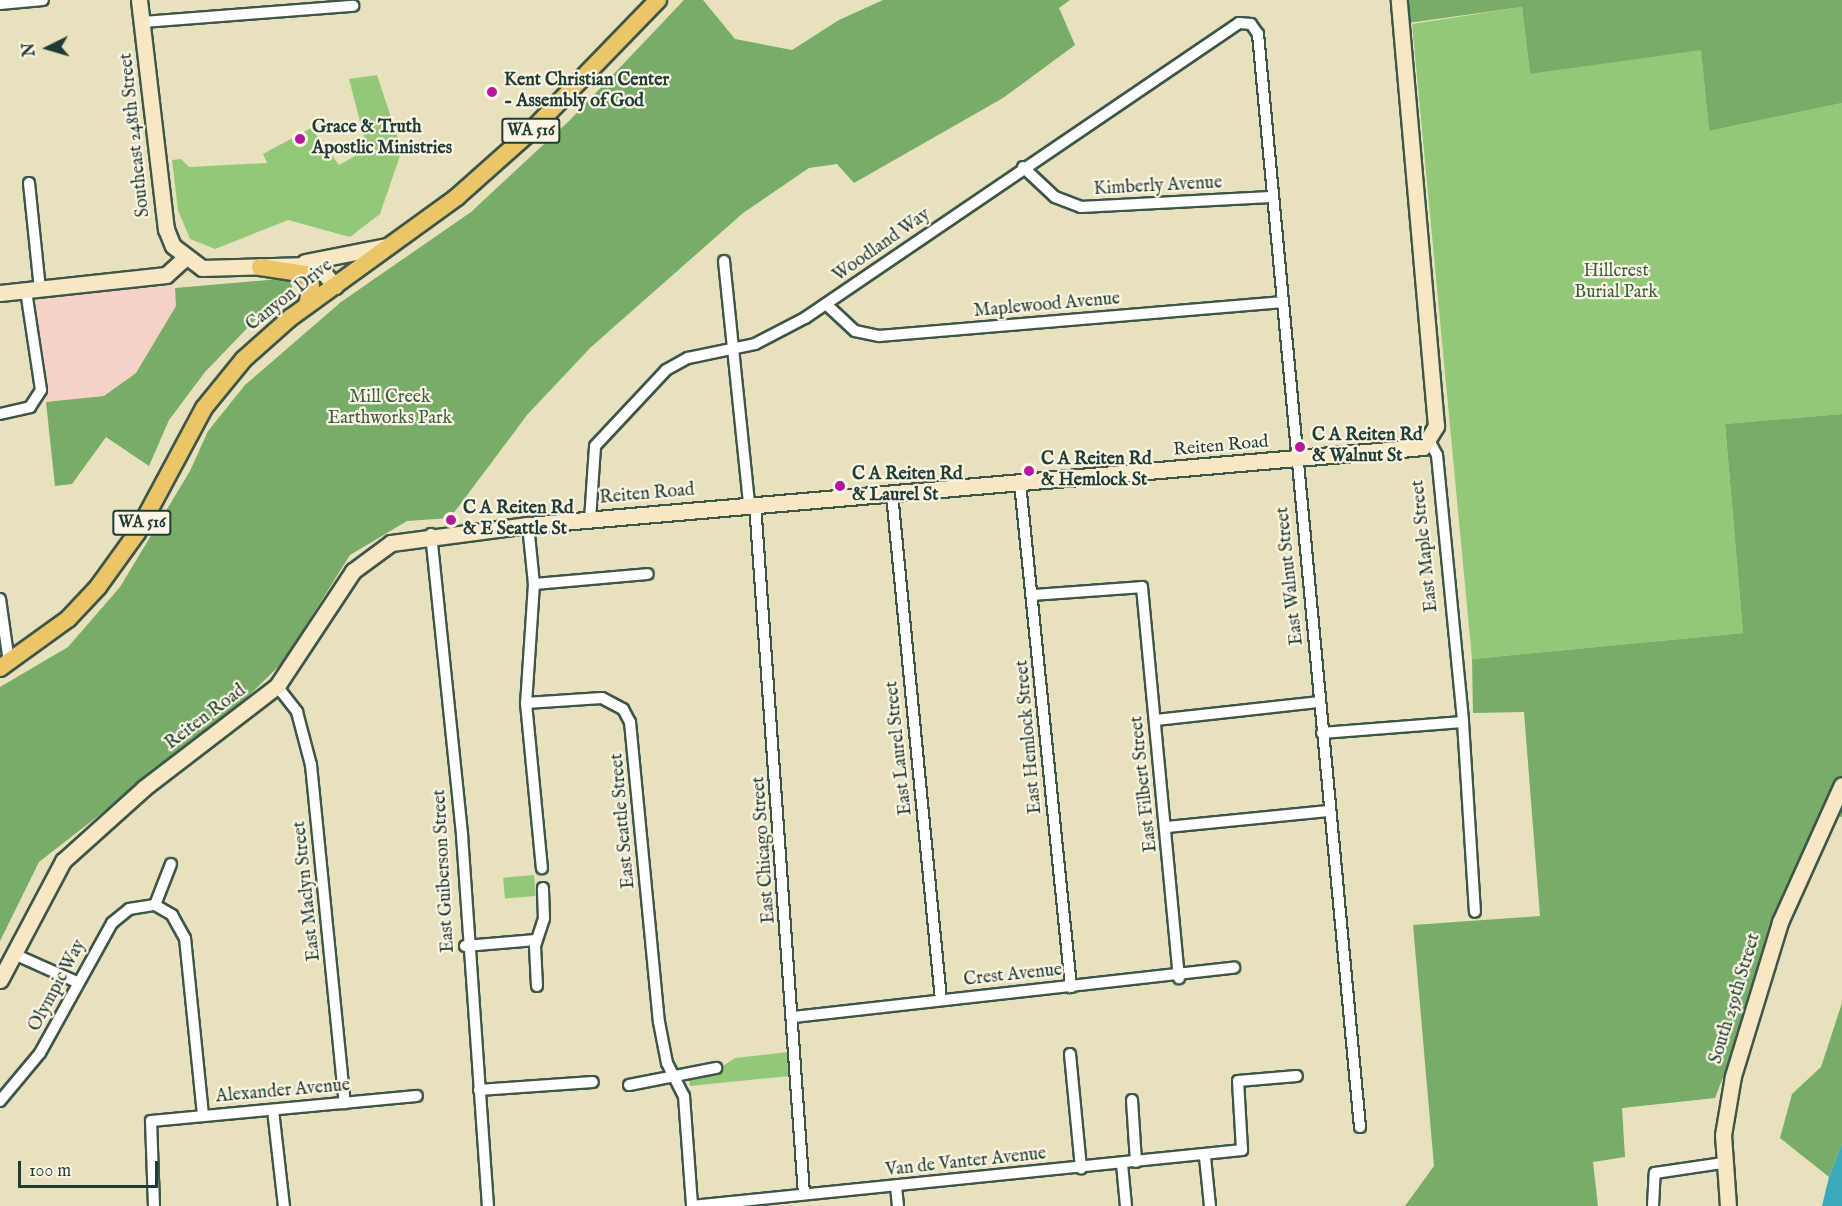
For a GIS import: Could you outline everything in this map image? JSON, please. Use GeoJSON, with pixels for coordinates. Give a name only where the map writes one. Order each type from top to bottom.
{"type":"FeatureCollection","features":[{"type":"Feature","properties":{"kind":"main road","name":"Canyon Drive"},"geometry":{"type":"LineString","coordinates":[[5,665],[68,619],[98,586],[137,533],[216,391],[258,345],[307,306],[390,246],[530,132],[658,0]]}},
{"type":"Feature","properties":{"kind":"main road"},"geometry":{"type":"LineString","coordinates":[[260,267],[306,274],[311,285],[307,306]]}},
{"type":"Feature","properties":{"kind":"street"},"geometry":{"type":"LineString","coordinates":[[0,4],[43,0]]}},
{"type":"Feature","properties":{"kind":"street","name":"Southeast 248th Street"},"geometry":{"type":"LineString","coordinates":[[139,0],[166,229],[184,259]]}},
{"type":"Feature","properties":{"kind":"street","name":"East Maple Street"},"geometry":{"type":"LineString","coordinates":[[1399,0],[1436,426],[1430,442],[1437,455],[1463,722],[1475,912]]}},
{"type":"Feature","properties":{"kind":"street"},"geometry":{"type":"LineString","coordinates":[[143,22],[353,6]]}},
{"type":"Feature","properties":{"kind":"street","name":"Woodland Way"},"geometry":{"type":"LineString","coordinates":[[590,520],[595,446],[675,363],[732,350],[767,339],[827,305],[1023,167],[1239,23],[1251,24]]}},
{"type":"Feature","properties":{"kind":"street","name":"East Walnut Street"},"geometry":{"type":"LineString","coordinates":[[1251,24],[1258,34],[1271,197],[1320,702],[1328,811],[1360,1127]]}},
{"type":"Feature","properties":{"kind":"street","name":"Kimberly Avenue"},"geometry":{"type":"LineString","coordinates":[[1023,167],[1055,197],[1081,207],[1271,197]]}},
{"type":"Feature","properties":{"kind":"street"},"geometry":{"type":"LineString","coordinates":[[0,414],[30,407],[41,390],[33,290],[29,183]]}},
{"type":"Feature","properties":{"kind":"street"},"geometry":{"type":"LineString","coordinates":[[278,266],[390,246]]}},
{"type":"Feature","properties":{"kind":"street"},"geometry":{"type":"LineString","coordinates":[[0,293],[166,275],[184,259],[211,270],[278,266],[316,267],[335,286]]}},
{"type":"Feature","properties":{"kind":"street","name":"East Chicago Street"},"geometry":{"type":"LineString","coordinates":[[724,261],[732,350],[752,505],[794,1017],[804,1194]]}},
{"type":"Feature","properties":{"kind":"street","name":"Maplewood Avenue"},"geometry":{"type":"LineString","coordinates":[[827,305],[855,331],[879,336],[1281,302]]}},
{"type":"Feature","properties":{"kind":"street","name":"Reiten Road"},"geometry":{"type":"LineString","coordinates":[[0,980],[63,861],[94,828],[277,686],[366,558],[391,543],[430,534],[528,525],[1416,450],[1430,442]]}},
{"type":"Feature","properties":{"kind":"street","name":"East Hemlock Street"},"geometry":{"type":"LineString","coordinates":[[1020,483],[1071,987]]}},
{"type":"Feature","properties":{"kind":"street","name":"East Laurel Street"},"geometry":{"type":"LineString","coordinates":[[892,494],[941,1000]]}},
{"type":"Feature","properties":{"kind":"street"},"geometry":{"type":"LineString","coordinates":[[528,525],[534,584],[526,704],[542,868]]}},
{"type":"Feature","properties":{"kind":"street","name":"East Guiberson Street"},"geometry":{"type":"LineString","coordinates":[[430,534],[462,836],[465,946],[488,1206]]}},
{"type":"Feature","properties":{"kind":"street"},"geometry":{"type":"LineString","coordinates":[[534,584],[648,574]]}},
{"type":"Feature","properties":{"kind":"street","name":"East Filbert Street"},"geometry":{"type":"LineString","coordinates":[[1033,595],[1142,587],[1167,827],[1179,978]]}},
{"type":"Feature","properties":{"kind":"street"},"geometry":{"type":"LineString","coordinates":[[0,599],[5,665]]}},
{"type":"Feature","properties":{"kind":"street","name":"East Maclyn Street"},"geometry":{"type":"LineString","coordinates":[[277,686],[297,712],[311,765],[345,1103]]}},
{"type":"Feature","properties":{"kind":"street","name":"East Seattle Street"},"geometry":{"type":"LineString","coordinates":[[526,704],[602,698],[620,706],[629,718],[659,1022],[675,1076],[684,1096],[692,1206]]}},
{"type":"Feature","properties":{"kind":"street"},"geometry":{"type":"LineString","coordinates":[[1156,720],[1320,702]]}},
{"type":"Feature","properties":{"kind":"street"},"geometry":{"type":"LineString","coordinates":[[1322,733],[1463,722]]}},
{"type":"Feature","properties":{"kind":"street","name":"South 259th Street"},"geometry":{"type":"LineString","coordinates":[[1728,1206],[1723,1163],[1733,1076],[1780,922],[1827,812],[1842,785]]}},
{"type":"Feature","properties":{"kind":"street"},"geometry":{"type":"LineString","coordinates":[[1167,827],[1328,811]]}},
{"type":"Feature","properties":{"kind":"street"},"geometry":{"type":"LineString","coordinates":[[171,864],[155,905],[172,915],[185,938],[203,1116]]}},
{"type":"Feature","properties":{"kind":"street"},"geometry":{"type":"LineString","coordinates":[[537,986],[536,940],[544,920],[543,888]]}},
{"type":"Feature","properties":{"kind":"street","name":"Olympic Way"},"geometry":{"type":"LineString","coordinates":[[0,1101],[40,1053],[77,981],[117,918],[133,908],[155,905]]}},
{"type":"Feature","properties":{"kind":"street"},"geometry":{"type":"LineString","coordinates":[[465,946],[536,940]]}},
{"type":"Feature","properties":{"kind":"street"},"geometry":{"type":"LineString","coordinates":[[14,954],[77,981]]}},
{"type":"Feature","properties":{"kind":"street","name":"Crest Avenue"},"geometry":{"type":"LineString","coordinates":[[794,1017],[941,1000],[1179,978],[1234,968]]}},
{"type":"Feature","properties":{"kind":"street"},"geometry":{"type":"LineString","coordinates":[[1070,1054],[1081,1168]]}},
{"type":"Feature","properties":{"kind":"street"},"geometry":{"type":"LineString","coordinates":[[629,1085],[716,1068]]}},
{"type":"Feature","properties":{"kind":"street","name":"Van de Vanter Avenue"},"geometry":{"type":"LineString","coordinates":[[692,1206],[1205,1157],[1242,1150],[1238,1081],[1297,1076]]}},
{"type":"Feature","properties":{"kind":"street"},"geometry":{"type":"LineString","coordinates":[[479,1090],[593,1082]]}},
{"type":"Feature","properties":{"kind":"street","name":"Alexander Avenue"},"geometry":{"type":"LineString","coordinates":[[154,1206],[151,1121],[417,1096]]}},
{"type":"Feature","properties":{"kind":"street"},"geometry":{"type":"LineString","coordinates":[[1131,1100],[1136,1162]]}},
{"type":"Feature","properties":{"kind":"street"},"geometry":{"type":"LineString","coordinates":[[273,1110],[284,1206]]}},
{"type":"Feature","properties":{"kind":"street"},"geometry":{"type":"LineString","coordinates":[[1205,1157],[1210,1206]]}},
{"type":"Feature","properties":{"kind":"street"},"geometry":{"type":"LineString","coordinates":[[1653,1206],[1651,1188],[1653,1176],[1663,1169],[1723,1163]]}},
{"type":"Feature","properties":{"kind":"street"},"geometry":{"type":"LineString","coordinates":[[1122,1164],[1126,1206]]}},
{"type":"Feature","properties":{"kind":"street"},"geometry":{"type":"LineString","coordinates":[[896,1187],[898,1206]]}},
{"type":"Feature","properties":{"kind":"shaded area"},"geometry":{"type":"Polygon","coordinates":[[[175,281],[176,306],[136,373],[104,396],[46,402],[36,297],[175,281]]]}},
{"type":"Feature","properties":{"kind":"green space","name":"Mill Creek Earthworks Park"},"geometry":{"type":"Polygon","coordinates":[[[684,0],[703,0],[735,39],[792,50],[839,20],[883,0],[1070,0],[1059,8],[1075,45],[1003,98],[854,183],[837,164],[809,168],[743,213],[590,348],[527,415],[450,518],[407,521],[350,555],[283,662],[233,711],[39,862],[0,941],[0,687],[68,647],[120,587],[190,471],[208,431],[245,385],[341,302],[471,212],[570,120],[684,0]]]}},
{"type":"Feature","properties":{"kind":"green space"},"geometry":{"type":"Polygon","coordinates":[[[1399,0],[1842,0],[1842,103],[1709,131],[1701,50],[1530,74],[1522,7],[1401,24],[1399,0]]]}},
{"type":"Feature","properties":{"kind":"green space","name":"Hillcrest Burial Park"},"geometry":{"type":"Polygon","coordinates":[[[1522,7],[1530,74],[1701,49],[1709,131],[1842,103],[1842,414],[1725,424],[1743,633],[1472,659],[1412,24],[1522,7]]]}},
{"type":"Feature","properties":{"kind":"green space"},"geometry":{"type":"Polygon","coordinates":[[[377,75],[402,150],[380,214],[350,237],[288,220],[215,249],[190,239],[178,210],[172,160],[181,159],[189,167],[267,163],[263,154],[311,128],[339,165],[367,149],[349,79],[377,75]]]}},
{"type":"Feature","properties":{"kind":"green space"},"geometry":{"type":"Polygon","coordinates":[[[290,278],[293,293],[255,320],[205,372],[169,420],[149,466],[106,437],[72,484],[55,486],[46,402],[104,396],[136,373],[176,306],[175,288],[290,278]]]}},
{"type":"Feature","properties":{"kind":"green space"},"geometry":{"type":"Polygon","coordinates":[[[1842,414],[1842,817],[1826,813],[1715,1098],[1622,1108],[1625,1157],[1593,1162],[1598,1206],[1405,1206],[1434,1166],[1413,925],[1540,916],[1524,712],[1473,713],[1472,659],[1743,633],[1725,424],[1842,414]]]}},
{"type":"Feature","properties":{"kind":"green space"},"geometry":{"type":"Polygon","coordinates":[[[534,875],[536,896],[505,899],[503,878],[534,875]]]}},
{"type":"Feature","properties":{"kind":"green space"},"geometry":{"type":"Polygon","coordinates":[[[1842,1003],[1842,1144],[1829,1177],[1780,1138],[1792,1094],[1821,1067],[1842,1003]]]}},
{"type":"Feature","properties":{"kind":"green space"},"geometry":{"type":"Polygon","coordinates":[[[788,1052],[790,1076],[690,1086],[688,1073],[717,1070],[735,1058],[788,1052]]]}},
{"type":"Feature","properties":{"kind":"water"},"geometry":{"type":"Polygon","coordinates":[[[1842,1144],[1842,1206],[1822,1206],[1829,1177],[1842,1144]]]}},
{"type":"Feature","properties":{"kind":"place","name":"Kent Christian Center - Assembly of God"},"geometry":{"type":"Point","coordinates":[492,92]}},
{"type":"Feature","properties":{"kind":"place","name":"Grace & Truth Apostlic Ministries"},"geometry":{"type":"Point","coordinates":[300,139]}},
{"type":"Feature","properties":{"kind":"place","name":"C A Reiten Rd & Walnut St"},"geometry":{"type":"Point","coordinates":[1300,447]}},
{"type":"Feature","properties":{"kind":"place","name":"C A Reiten Rd & Hemlock St"},"geometry":{"type":"Point","coordinates":[1029,471]}},
{"type":"Feature","properties":{"kind":"place","name":"C A Reiten Rd & Laurel St"},"geometry":{"type":"Point","coordinates":[840,486]}},
{"type":"Feature","properties":{"kind":"place","name":"C A Reiten Rd & E Seattle St"},"geometry":{"type":"Point","coordinates":[451,520]}}]}
